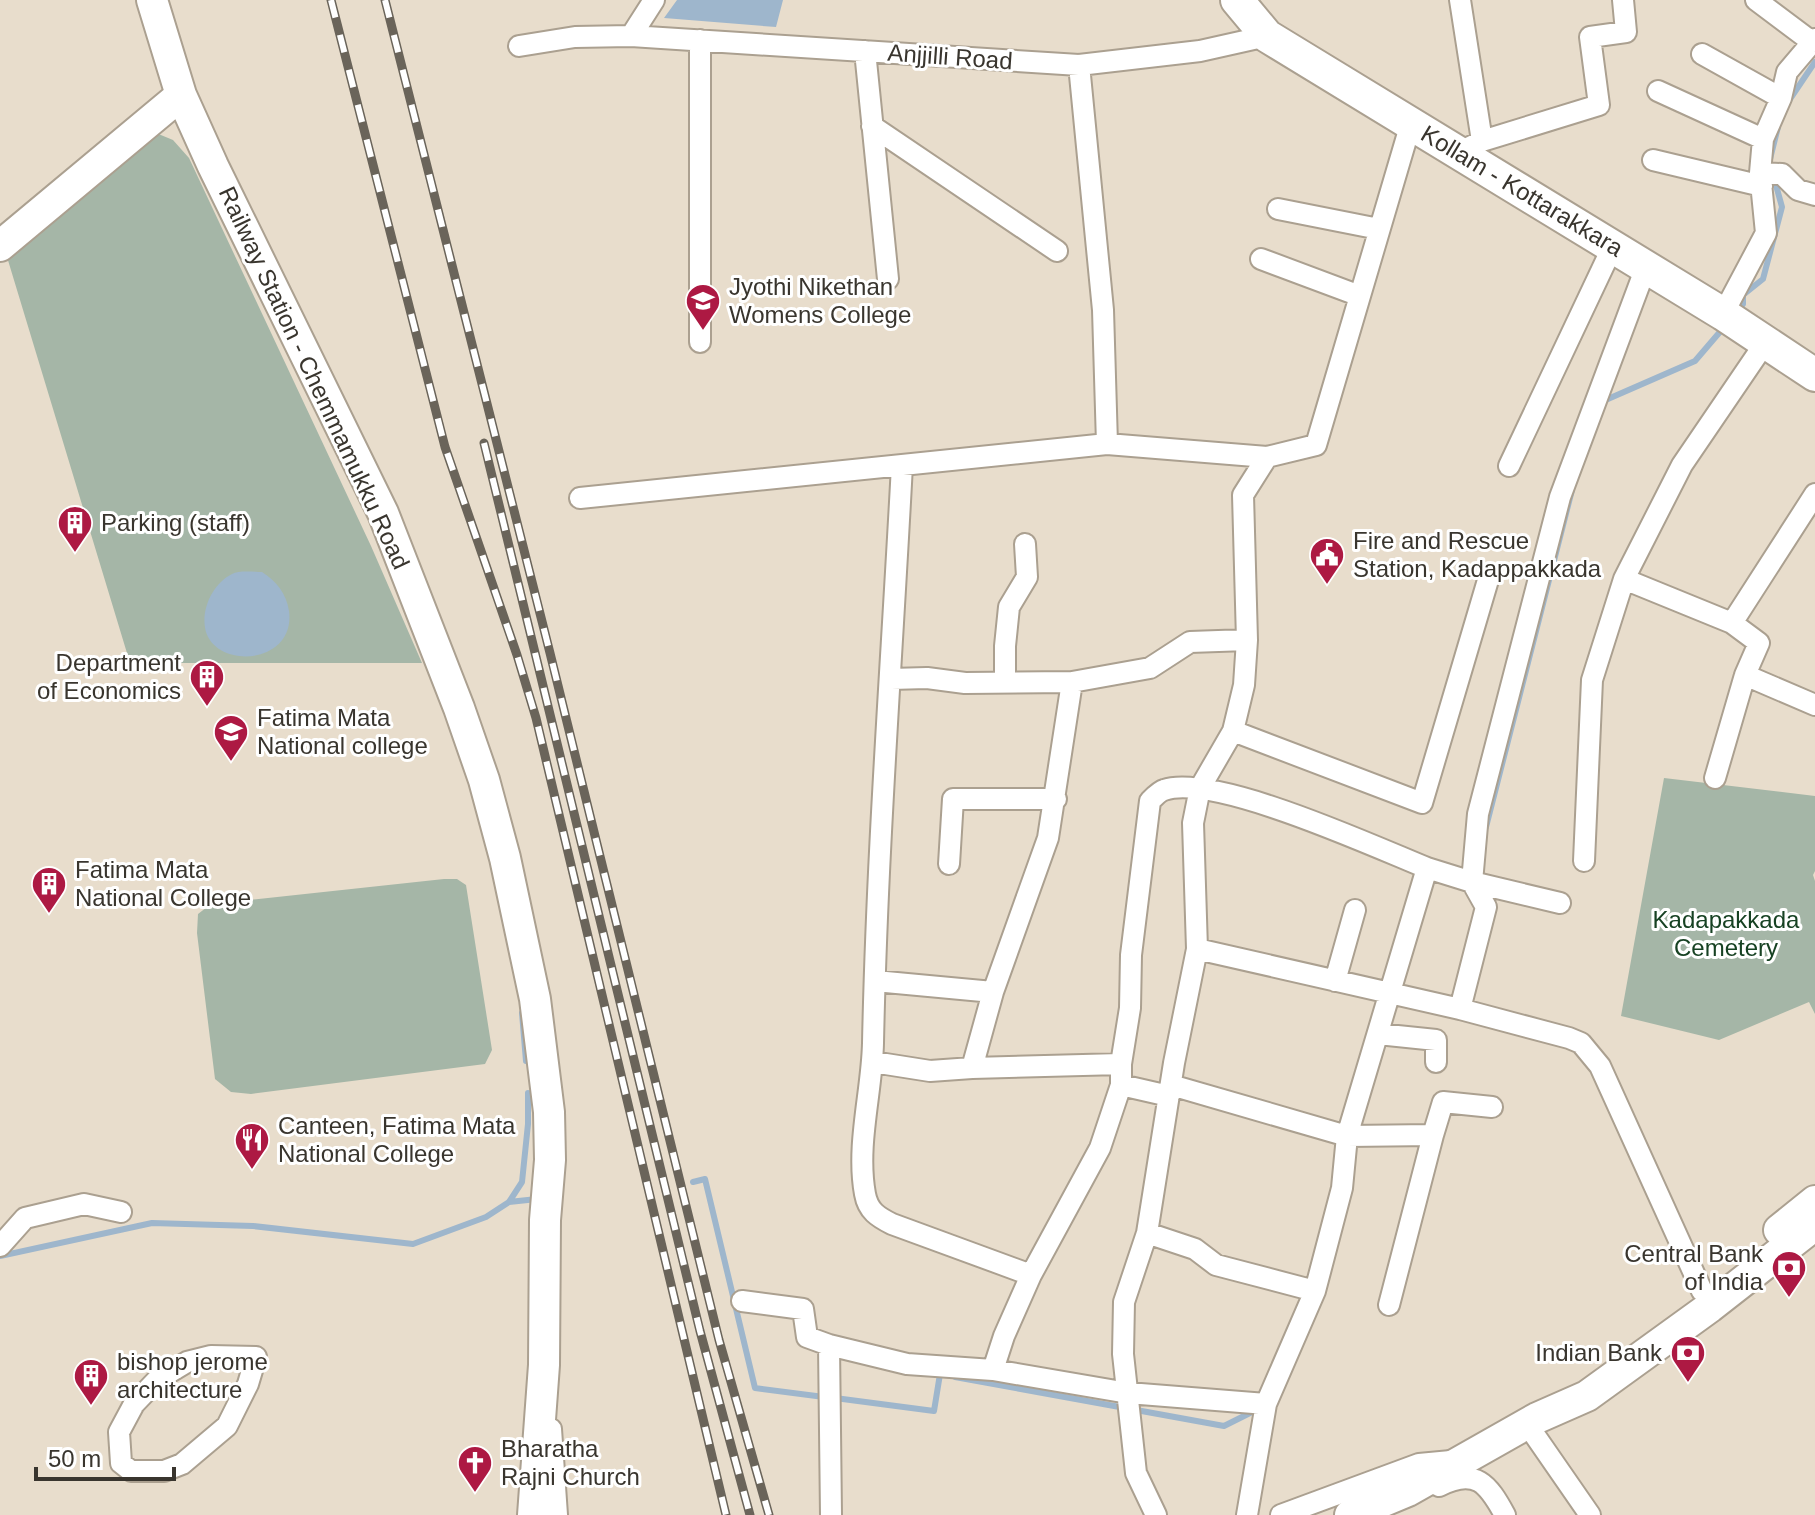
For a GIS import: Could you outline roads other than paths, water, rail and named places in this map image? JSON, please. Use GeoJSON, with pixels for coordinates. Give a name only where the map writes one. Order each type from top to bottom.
{"type":"FeatureCollection","features":[{"type":"Feature","properties":{"kind":"main road","name":"Railway Station - Chemmamukku Road"},"geometry":{"type":"LineString","coordinates":[[152,0],[181,95],[383,513],[484,780],[526,945],[549,1112],[550,1160],[545,1220],[544,1365],[533,1515]]}},
{"type":"Feature","properties":{"kind":"main road","name":"Kollam - Kottarakkara"},"geometry":{"type":"LineString","coordinates":[[1237,0],[1267,36],[1411,123],[1470,147],[1613,246],[1815,375]]}},
{"type":"Feature","properties":{"kind":"main road"},"geometry":{"type":"LineString","coordinates":[[0,246],[181,95]]}},
{"type":"Feature","properties":{"kind":"main road"},"geometry":{"type":"LineString","coordinates":[[1364,1514],[1472,1464],[1702,1291],[1815,1201]]}},
{"type":"Feature","properties":{"kind":"main road"},"geometry":{"type":"LineString","coordinates":[[1532,1421],[1587,1396],[1710,1307],[1815,1225]]}},
{"type":"Feature","properties":{"kind":"street"},"geometry":{"type":"LineString","coordinates":[[631,36],[654,0]]}},
{"type":"Feature","properties":{"kind":"street"},"geometry":{"type":"LineString","coordinates":[[1460,0],[1470,147],[1599,105],[1590,37],[1626,32],[1623,0]]}},
{"type":"Feature","properties":{"kind":"street"},"geometry":{"type":"LineString","coordinates":[[1723,314],[1766,233],[1768,176],[1763,139],[1781,98],[1787,72],[1814,41],[1756,0]]}},
{"type":"Feature","properties":{"kind":"street","name":"Anjjilli Road"},"geometry":{"type":"LineString","coordinates":[[519,46],[575,37],[631,36],[1079,65],[1200,51],[1267,36]]}},
{"type":"Feature","properties":{"kind":"street"},"geometry":{"type":"LineString","coordinates":[[700,40],[700,342]]}},
{"type":"Feature","properties":{"kind":"street"},"geometry":{"type":"LineString","coordinates":[[865,51],[888,279]]}},
{"type":"Feature","properties":{"kind":"street"},"geometry":{"type":"LineString","coordinates":[[1702,54],[1781,98]]}},
{"type":"Feature","properties":{"kind":"street"},"geometry":{"type":"LineString","coordinates":[[1079,65],[1103,310],[1107,444]]}},
{"type":"Feature","properties":{"kind":"street"},"geometry":{"type":"LineString","coordinates":[[1658,91],[1763,139]]}},
{"type":"Feature","properties":{"kind":"street"},"geometry":{"type":"LineString","coordinates":[[580,498],[1107,444],[1267,457],[1316,445],[1411,123]]}},
{"type":"Feature","properties":{"kind":"street"},"geometry":{"type":"LineString","coordinates":[[872,126],[1057,251]]}},
{"type":"Feature","properties":{"kind":"street"},"geometry":{"type":"LineString","coordinates":[[1653,160],[1768,176],[1815,195]]}},
{"type":"Feature","properties":{"kind":"street"},"geometry":{"type":"LineString","coordinates":[[1278,209],[1379,229]]}},
{"type":"Feature","properties":{"kind":"street"},"geometry":{"type":"LineString","coordinates":[[1509,466],[1613,246]]}},
{"type":"Feature","properties":{"kind":"street"},"geometry":{"type":"LineString","coordinates":[[1261,259],[1360,296]]}},
{"type":"Feature","properties":{"kind":"street"},"geometry":{"type":"LineString","coordinates":[[1460,1009],[1486,907],[1472,882],[1478,814],[1560,497],[1646,267]]}},
{"type":"Feature","properties":{"kind":"street"},"geometry":{"type":"LineString","coordinates":[[1584,861],[1592,680],[1624,579],[1682,465],[1765,343]]}},
{"type":"Feature","properties":{"kind":"street"},"geometry":{"type":"LineString","coordinates":[[1156,1515],[1136,1473],[1123,1354],[1124,1302],[1147,1233],[1197,949],[1193,823],[1200,788],[1233,731],[1244,685],[1247,640],[1243,495],[1267,457]]}},
{"type":"Feature","properties":{"kind":"street"},"geometry":{"type":"LineString","coordinates":[[902,465],[877,889],[873,1062],[862,1169],[866,1198],[874,1214],[892,1224],[1031,1275]]}},
{"type":"Feature","properties":{"kind":"street"},"geometry":{"type":"LineString","coordinates":[[1732,623],[1815,494]]}},
{"type":"Feature","properties":{"kind":"street"},"geometry":{"type":"LineString","coordinates":[[1005,681],[1009,607],[1027,577],[1025,544]]}},
{"type":"Feature","properties":{"kind":"street"},"geometry":{"type":"LineString","coordinates":[[1624,579],[1732,623],[1759,643],[1745,675],[1715,778]]}},
{"type":"Feature","properties":{"kind":"street"},"geometry":{"type":"LineString","coordinates":[[1233,731],[1422,803],[1488,580]]}},
{"type":"Feature","properties":{"kind":"street"},"geometry":{"type":"LineString","coordinates":[[891,679],[927,678],[965,683],[1072,682],[1150,668],[1190,642],[1247,640]]}},
{"type":"Feature","properties":{"kind":"street"},"geometry":{"type":"LineString","coordinates":[[1745,675],[1815,705]]}},
{"type":"Feature","properties":{"kind":"street"},"geometry":{"type":"LineString","coordinates":[[972,1068],[993,992],[1048,838],[1072,682]]}},
{"type":"Feature","properties":{"kind":"street"},"geometry":{"type":"LineString","coordinates":[[993,1370],[1004,1336],[1031,1275],[1100,1148],[1121,1085],[1121,1064],[1130,1008],[1131,955],[1150,801],[1164,790],[1200,788],[1273,806],[1427,868],[1560,903]]}},
{"type":"Feature","properties":{"kind":"street"},"geometry":{"type":"LineString","coordinates":[[949,864],[953,799],[1056,799]]}},
{"type":"Feature","properties":{"kind":"street"},"geometry":{"type":"LineString","coordinates":[[1247,1515],[1266,1404],[1315,1291],[1342,1188],[1347,1136],[1427,868]]}},
{"type":"Feature","properties":{"kind":"street"},"geometry":{"type":"LineString","coordinates":[[1335,981],[1355,910]]}},
{"type":"Feature","properties":{"kind":"street"},"geometry":{"type":"LineString","coordinates":[[1197,949],[1460,1009],[1581,1043],[1600,1066],[1702,1291]]}},
{"type":"Feature","properties":{"kind":"street"},"geometry":{"type":"LineString","coordinates":[[875,981],[993,992]]}},
{"type":"Feature","properties":{"kind":"street"},"geometry":{"type":"LineString","coordinates":[[1378,1034],[1436,1040],[1436,1062]]}},
{"type":"Feature","properties":{"kind":"street"},"geometry":{"type":"LineString","coordinates":[[873,1062],[930,1071],[1121,1064]]}},
{"type":"Feature","properties":{"kind":"street"},"geometry":{"type":"LineString","coordinates":[[1121,1085],[1170,1091],[1347,1136],[1433,1135]]}},
{"type":"Feature","properties":{"kind":"street"},"geometry":{"type":"LineString","coordinates":[[1389,1305],[1443,1102],[1492,1107]]}},
{"type":"Feature","properties":{"kind":"street"},"geometry":{"type":"LineString","coordinates":[[0,1246],[25,1218],[84,1204],[121,1212]]}},
{"type":"Feature","properties":{"kind":"street"},"geometry":{"type":"LineString","coordinates":[[1147,1233],[1195,1249],[1216,1265],[1315,1291]]}},
{"type":"Feature","properties":{"kind":"street"},"geometry":{"type":"LineString","coordinates":[[742,1301],[803,1309],[807,1337],[907,1364],[993,1370],[1128,1393],[1266,1404]]}},
{"type":"Feature","properties":{"kind":"street"},"geometry":{"type":"LineString","coordinates":[[829,1345],[831,1515]]}},
{"type":"Feature","properties":{"kind":"street"},"geometry":{"type":"LineString","coordinates":[[211,1356],[256,1357],[248,1384],[227,1426],[182,1464],[164,1471],[131,1471],[121,1463],[119,1432],[134,1404],[157,1380],[187,1362],[211,1356]]}},
{"type":"Feature","properties":{"kind":"street"},"geometry":{"type":"LineString","coordinates":[[544,1365],[557,1515]]}},
{"type":"Feature","properties":{"kind":"street"},"geometry":{"type":"LineString","coordinates":[[1532,1421],[1590,1515]]}},
{"type":"Feature","properties":{"kind":"street"},"geometry":{"type":"LineString","coordinates":[[1281,1515],[1419,1464],[1472,1464],[1505,1515]]}},
{"type":"Feature","properties":{"kind":"water"},"geometry":{"type":"Polygon","coordinates":[[[677,0],[783,0],[776,27],[664,18],[677,0]]]}},
{"type":"Feature","properties":{"kind":"water"},"geometry":{"type":"Polygon","coordinates":[[[262,572],[276,584],[286,599],[288,629],[281,642],[269,651],[255,656],[225,652],[213,644],[206,632],[205,615],[209,599],[219,584],[232,574],[262,572]]]}},
{"type":"Feature","properties":{"kind":"waterway"},"geometry":{"type":"LineString","coordinates":[[1788,102],[1815,62]]}},
{"type":"Feature","properties":{"kind":"waterway"},"geometry":{"type":"LineString","coordinates":[[1770,159],[1778,127]]}},
{"type":"Feature","properties":{"kind":"waterway"},"geometry":{"type":"LineString","coordinates":[[1738,311],[1743,304],[1743,295],[1763,279],[1782,207],[1774,178]]}},
{"type":"Feature","properties":{"kind":"waterway"},"geometry":{"type":"LineString","coordinates":[[1601,402],[1695,361],[1725,326]]}},
{"type":"Feature","properties":{"kind":"waterway"},"geometry":{"type":"LineString","coordinates":[[1486,827],[1572,490]]}},
{"type":"Feature","properties":{"kind":"waterway"},"geometry":{"type":"LineString","coordinates":[[522,1013],[526,1061]]}},
{"type":"Feature","properties":{"kind":"waterway"},"geometry":{"type":"LineString","coordinates":[[0,1256],[152,1223],[253,1226],[413,1244],[486,1217],[509,1202],[522,1182],[528,1093]]}},
{"type":"Feature","properties":{"kind":"waterway"},"geometry":{"type":"LineString","coordinates":[[693,1182],[705,1179],[755,1388],[824,1397]]}},
{"type":"Feature","properties":{"kind":"waterway"},"geometry":{"type":"LineString","coordinates":[[509,1202],[537,1199]]}},
{"type":"Feature","properties":{"kind":"waterway"},"geometry":{"type":"LineString","coordinates":[[835,1398],[934,1411],[940,1374],[944,1375]]}},
{"type":"Feature","properties":{"kind":"waterway"},"geometry":{"type":"LineString","coordinates":[[955,1377],[1224,1426],[1256,1410]]}},
{"type":"Feature","properties":{"kind":"railway"},"geometry":{"type":"LineString","coordinates":[[331,0],[445,447],[536,718],[726,1515]]}},
{"type":"Feature","properties":{"kind":"railway"},"geometry":{"type":"LineString","coordinates":[[385,0],[719,1340],[769,1515]]}},
{"type":"Feature","properties":{"kind":"railway"},"geometry":{"type":"LineString","coordinates":[[484,443],[700,1331],[750,1515]]}},
{"type":"Feature","properties":{"kind":"place","name":"Jyothi Nikethan Womens College"},"geometry":{"type":"Point","coordinates":[703,332]}},
{"type":"Feature","properties":{"kind":"place","name":"Parking (staff)"},"geometry":{"type":"Point","coordinates":[75,554]}},
{"type":"Feature","properties":{"kind":"place","name":"Fire and Rescue Station, Kadappakkada"},"geometry":{"type":"Point","coordinates":[1327,586]}},
{"type":"Feature","properties":{"kind":"place","name":"Department of Economics"},"geometry":{"type":"Point","coordinates":[207,708]}},
{"type":"Feature","properties":{"kind":"place","name":"Fatima Mata National college"},"geometry":{"type":"Point","coordinates":[231,763]}},
{"type":"Feature","properties":{"kind":"place","name":"Fatima Mata National College"},"geometry":{"type":"Point","coordinates":[49,915]}},
{"type":"Feature","properties":{"kind":"place","name":"Canteen, Fatima Mata National College"},"geometry":{"type":"Point","coordinates":[252,1171]}},
{"type":"Feature","properties":{"kind":"place","name":"Central Bank of India"},"geometry":{"type":"Point","coordinates":[1789,1299]}},
{"type":"Feature","properties":{"kind":"place","name":"Indian Bank"},"geometry":{"type":"Point","coordinates":[1688,1384]}},
{"type":"Feature","properties":{"kind":"place","name":"bishop jerome architecture"},"geometry":{"type":"Point","coordinates":[91,1407]}},
{"type":"Feature","properties":{"kind":"place","name":"Bharatha Rajni Church"},"geometry":{"type":"Point","coordinates":[475,1494]}},
{"type":"Feature","properties":{"kind":"park label","name":"Kadapakkada Cemetery"},"geometry":{"type":"Point","coordinates":[1726,934]}}]}
